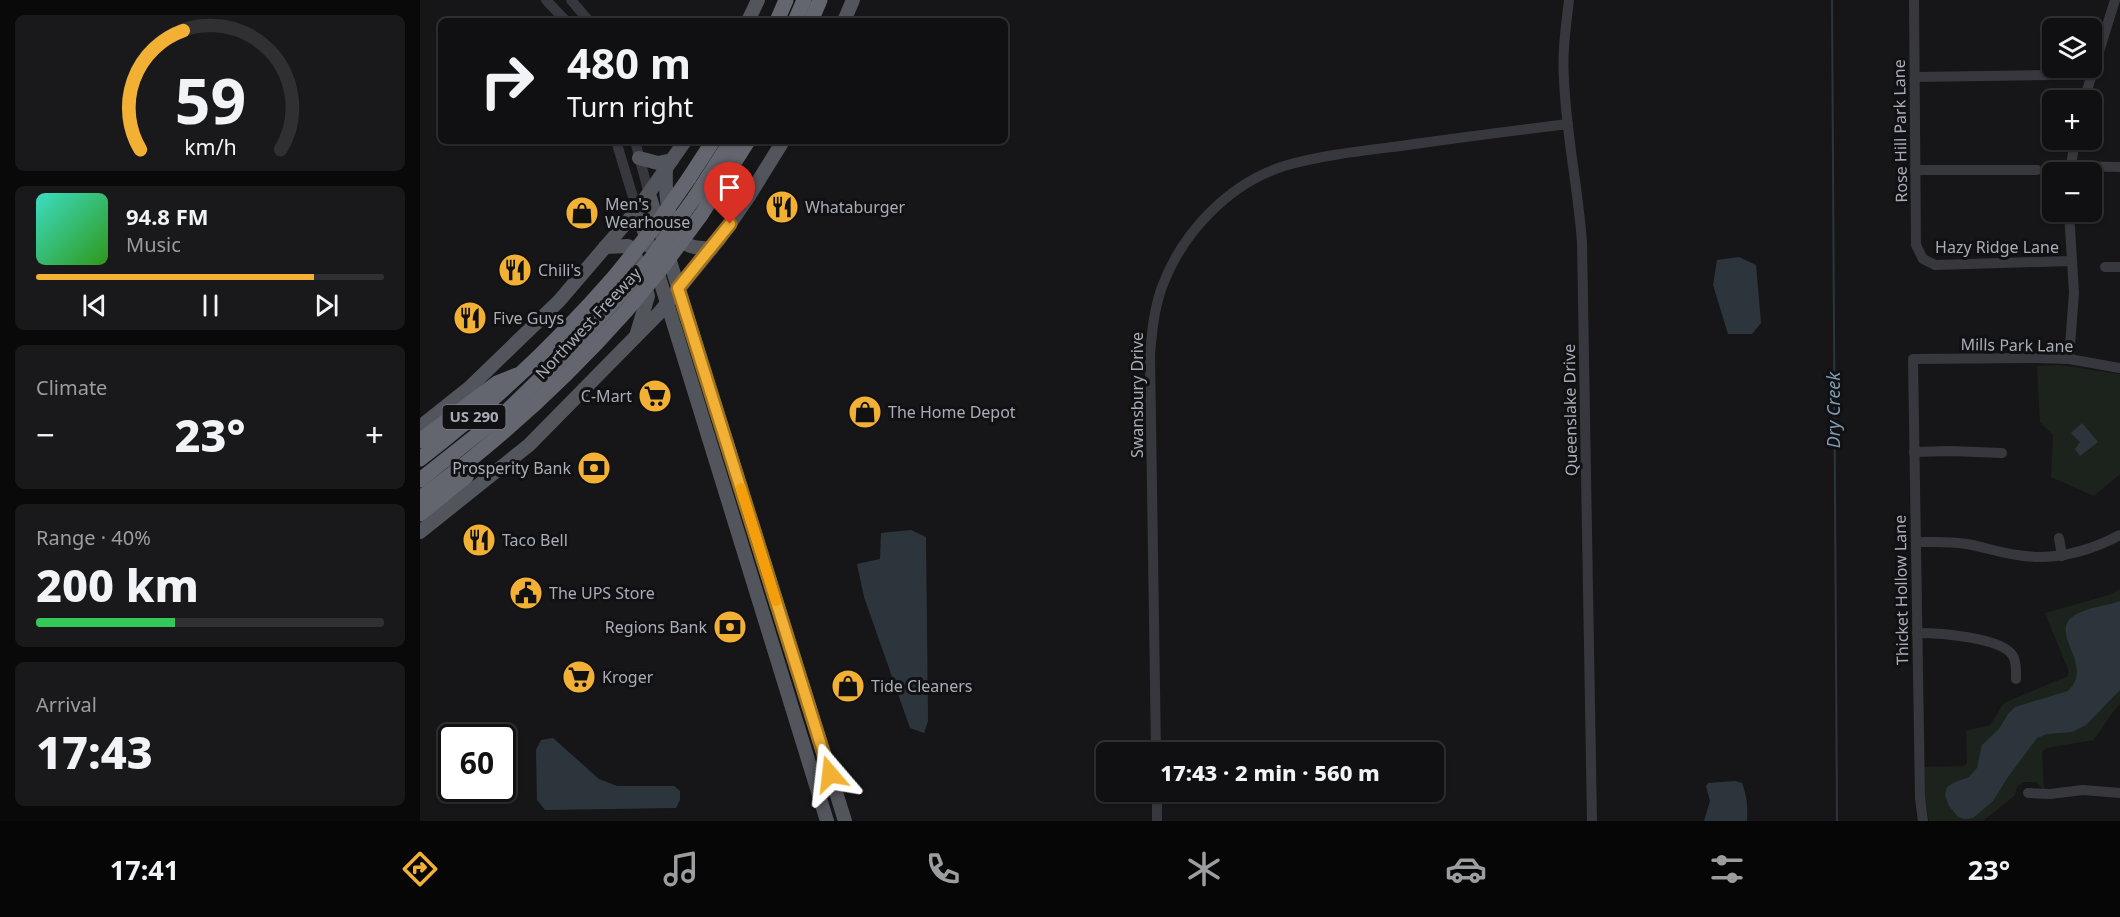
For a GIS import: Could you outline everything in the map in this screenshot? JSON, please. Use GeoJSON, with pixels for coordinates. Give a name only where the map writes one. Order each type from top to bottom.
{"type":"FeatureCollection","features":[{"type":"Feature","properties":{"kind":"highway"},"geometry":{"type":"LineString","coordinates":[[778,18],[786,0]]}},
{"type":"Feature","properties":{"kind":"highway"},"geometry":{"type":"LineString","coordinates":[[796,18],[804,0]]}},
{"type":"Feature","properties":{"kind":"highway"},"geometry":{"type":"LineString","coordinates":[[812,18],[820,0]]}},
{"type":"Feature","properties":{"kind":"highway","name":"Northwest Freeway"},"geometry":{"type":"LineString","coordinates":[[420,459],[468,423],[572,326],[646,238],[711,144]]}},
{"type":"Feature","properties":{"kind":"highway"},"geometry":{"type":"LineString","coordinates":[[420,480],[515,403],[578,342],[650,260],[729,144]]}},
{"type":"Feature","properties":{"kind":"highway","name":"Northwest Freeway"},"geometry":{"type":"LineString","coordinates":[[420,498],[470,460],[557,384],[626,310],[661,269],[701,215],[746,144]]}},
{"type":"Feature","properties":{"kind":"highway"},"geometry":{"type":"LineString","coordinates":[[420,441],[497,383],[525,372]]}},
{"type":"Feature","properties":{"kind":"highway"},"geometry":{"type":"LineString","coordinates":[[420,514],[466,477],[470,460]]}},
{"type":"Feature","properties":{"kind":"main road"},"geometry":{"type":"LineString","coordinates":[[749,18],[758,0]]}},
{"type":"Feature","properties":{"kind":"main road"},"geometry":{"type":"LineString","coordinates":[[845,18],[854,0]]}},
{"type":"Feature","properties":{"kind":"main road"},"geometry":{"type":"LineString","coordinates":[[420,427],[469,388],[559,301],[649,194],[683,144]]}},
{"type":"Feature","properties":{"kind":"main road"},"geometry":{"type":"LineString","coordinates":[[420,532],[529,445],[609,365],[667,302],[711,249],[749,196],[781,144]]}},
{"type":"Feature","properties":{"kind":"main road"},"geometry":{"type":"LineString","coordinates":[[639,158],[669,164]]}},
{"type":"Feature","properties":{"kind":"main road"},"geometry":{"type":"LineString","coordinates":[[669,164],[665,190],[670,216],[678,237],[690,246],[711,249]]}},
{"type":"Feature","properties":{"kind":"main road"},"geometry":{"type":"LineString","coordinates":[[649,194],[845,821]]}},
{"type":"Feature","properties":{"kind":"main road"},"geometry":{"type":"LineString","coordinates":[[636,210],[667,302],[827,821]]}},
{"type":"Feature","properties":{"kind":"main road"},"geometry":{"type":"LineString","coordinates":[[605,247],[628,246],[634,251],[648,296],[636,335]]}},
{"type":"Feature","properties":{"kind":"main road"},"geometry":{"type":"LineString","coordinates":[[730,506],[745,500]]}},
{"type":"Feature","properties":{"kind":"main road"},"geometry":{"type":"LineString","coordinates":[[782,673],[797,667]]}},
{"type":"Feature","properties":{"kind":"main road"},"geometry":{"type":"LineString","coordinates":[[820,798],[837,796]]}},
{"type":"Feature","properties":{"kind":"street"},"geometry":{"type":"LineString","coordinates":[[546,0],[563,18]]}},
{"type":"Feature","properties":{"kind":"street"},"geometry":{"type":"LineString","coordinates":[[572,0],[587,18]]}},
{"type":"Feature","properties":{"kind":"street","name":"Queenslake Drive"},"geometry":{"type":"LineString","coordinates":[[1569,0],[1563,54],[1568,124],[1582,242],[1592,821]]}},
{"type":"Feature","properties":{"kind":"street","name":"Rose Hill Park Lane"},"geometry":{"type":"LineString","coordinates":[[1914,0],[1916,245],[1923,260]]}},
{"type":"Feature","properties":{"kind":"street"},"geometry":{"type":"LineString","coordinates":[[2087,90],[2115,0]]}},
{"type":"Feature","properties":{"kind":"street"},"geometry":{"type":"LineString","coordinates":[[1915,77],[2042,75]]}},
{"type":"Feature","properties":{"kind":"street","name":"Swansbury Drive"},"geometry":{"type":"LineString","coordinates":[[1156,742],[1150,354],[1153,324],[1162,287],[1187,241],[1207,215],[1235,190],[1284,166],[1352,152],[1568,124]]}},
{"type":"Feature","properties":{"kind":"street"},"geometry":{"type":"LineString","coordinates":[[617,144],[636,210]]}},
{"type":"Feature","properties":{"kind":"street"},"geometry":{"type":"LineString","coordinates":[[636,144],[649,194]]}},
{"type":"Feature","properties":{"kind":"street"},"geometry":{"type":"LineString","coordinates":[[2102,168],[2120,167]]}},
{"type":"Feature","properties":{"kind":"street"},"geometry":{"type":"LineString","coordinates":[[1915,170],[2037,170]]}},
{"type":"Feature","properties":{"kind":"street"},"geometry":{"type":"LineString","coordinates":[[2068,359],[2074,293],[2069,222]]}},
{"type":"Feature","properties":{"kind":"street","name":"Hazy Ridge Lane"},"geometry":{"type":"LineString","coordinates":[[1923,260],[1935,265],[2072,261]]}},
{"type":"Feature","properties":{"kind":"street"},"geometry":{"type":"LineString","coordinates":[[2105,267],[2120,267]]}},
{"type":"Feature","properties":{"kind":"street","name":"Mills Park Lane"},"geometry":{"type":"LineString","coordinates":[[1913,359],[2035,357],[2068,359],[2120,368]]}},
{"type":"Feature","properties":{"kind":"street","name":"Thicket Hollow Lane"},"geometry":{"type":"LineString","coordinates":[[1913,359],[1920,798],[1923,821]]}},
{"type":"Feature","properties":{"kind":"street"},"geometry":{"type":"LineString","coordinates":[[1914,452],[2002,453]]}},
{"type":"Feature","properties":{"kind":"street"},"geometry":{"type":"LineString","coordinates":[[1916,542],[1966,544],[2038,557],[2062,556],[2101,545],[2120,535]]}},
{"type":"Feature","properties":{"kind":"street"},"geometry":{"type":"LineString","coordinates":[[2059,538],[2062,556]]}},
{"type":"Feature","properties":{"kind":"street"},"geometry":{"type":"LineString","coordinates":[[1917,633],[1971,638],[2005,648],[2012,654],[2016,663],[2016,679]]}},
{"type":"Feature","properties":{"kind":"street"},"geometry":{"type":"LineString","coordinates":[[2028,793],[2050,794],[2083,790],[2120,793]]}},
{"type":"Feature","properties":{"kind":"street"},"geometry":{"type":"LineString","coordinates":[[1157,802],[1157,821]]}},
{"type":"Feature","properties":{"kind":"shaded area"},"geometry":{"type":"Polygon","coordinates":[[[1739,257],[1756,265],[1761,323],[1752,334],[1728,334],[1713,285],[1717,260],[1739,257]]]}},
{"type":"Feature","properties":{"kind":"shaded area"},"geometry":{"type":"Polygon","coordinates":[[[2059,365],[2120,374],[2120,474],[2094,496],[2051,477],[2053,435],[2040,422],[2037,366],[2059,365]]]}},
{"type":"Feature","properties":{"kind":"shaded area"},"geometry":{"type":"Polygon","coordinates":[[[2082,423],[2098,442],[2080,456],[2075,449],[2080,442],[2071,433],[2082,423]]]}},
{"type":"Feature","properties":{"kind":"shaded area"},"geometry":{"type":"Polygon","coordinates":[[[911,530],[926,537],[928,721],[924,733],[910,728],[864,597],[857,564],[880,559],[881,533],[911,530]]]}},
{"type":"Feature","properties":{"kind":"shaded area"},"geometry":{"type":"Polygon","coordinates":[[[2120,589],[2120,704],[2094,740],[2046,748],[2042,752],[2044,790],[2036,782],[2023,782],[2017,787],[2015,795],[1983,821],[1929,821],[1925,800],[1924,767],[1963,766],[1967,763],[1966,731],[1990,725],[2004,703],[2068,676],[2069,672],[2045,613],[2109,595],[2120,589]]]}},
{"type":"Feature","properties":{"kind":"shaded area"},"geometry":{"type":"Polygon","coordinates":[[[2120,601],[2120,690],[2086,725],[2072,732],[2047,734],[2037,738],[1993,801],[1973,818],[1958,817],[1949,806],[1945,795],[1947,787],[1969,777],[1977,768],[1982,745],[1999,729],[2008,714],[2015,707],[2068,691],[2075,681],[2077,670],[2067,640],[2068,622],[2080,612],[2120,601]]]}},
{"type":"Feature","properties":{"kind":"shaded area"},"geometry":{"type":"Polygon","coordinates":[[[553,738],[599,779],[617,786],[674,786],[680,791],[680,800],[676,808],[545,810],[537,800],[536,750],[541,740],[553,738]]]}},
{"type":"Feature","properties":{"kind":"shaded area"},"geometry":{"type":"Polygon","coordinates":[[[1735,781],[1742,783],[1744,788],[1747,821],[1704,821],[1710,801],[1706,786],[1708,783],[1735,781]]]}},
{"type":"Feature","properties":{"kind":"waterway","name":"Dry Creek"},"geometry":{"type":"LineString","coordinates":[[1832,0],[1837,821]]}},
{"type":"Feature","properties":{"kind":"slow traffic"},"geometry":{"type":"LineString","coordinates":[[741,488],[776,601]]}},
{"type":"Feature","properties":{"kind":"place","name":"Whataburger"},"geometry":{"type":"Point","coordinates":[782,207]}},
{"type":"Feature","properties":{"kind":"place","name":"Men's Wearhouse"},"geometry":{"type":"Point","coordinates":[582,213]}},
{"type":"Feature","properties":{"kind":"place","name":"Chili's"},"geometry":{"type":"Point","coordinates":[515,270]}},
{"type":"Feature","properties":{"kind":"place","name":"Five Guys"},"geometry":{"type":"Point","coordinates":[470,318]}},
{"type":"Feature","properties":{"kind":"place","name":"C-Mart"},"geometry":{"type":"Point","coordinates":[655,396]}},
{"type":"Feature","properties":{"kind":"place","name":"The Home Depot"},"geometry":{"type":"Point","coordinates":[865,412]}},
{"type":"Feature","properties":{"kind":"place","name":"Prosperity Bank"},"geometry":{"type":"Point","coordinates":[594,468]}},
{"type":"Feature","properties":{"kind":"place","name":"Taco Bell"},"geometry":{"type":"Point","coordinates":[479,540]}},
{"type":"Feature","properties":{"kind":"place","name":"The UPS Store"},"geometry":{"type":"Point","coordinates":[526,593]}},
{"type":"Feature","properties":{"kind":"place","name":"Regions Bank"},"geometry":{"type":"Point","coordinates":[730,627]}},
{"type":"Feature","properties":{"kind":"place","name":"Kroger"},"geometry":{"type":"Point","coordinates":[579,677]}},
{"type":"Feature","properties":{"kind":"place","name":"Tide Cleaners"},"geometry":{"type":"Point","coordinates":[848,686]}},
{"type":"Feature","properties":{"kind":"route"},"geometry":{"type":"LineString","coordinates":[[730,224],[678,288],[830,774]]}}]}
